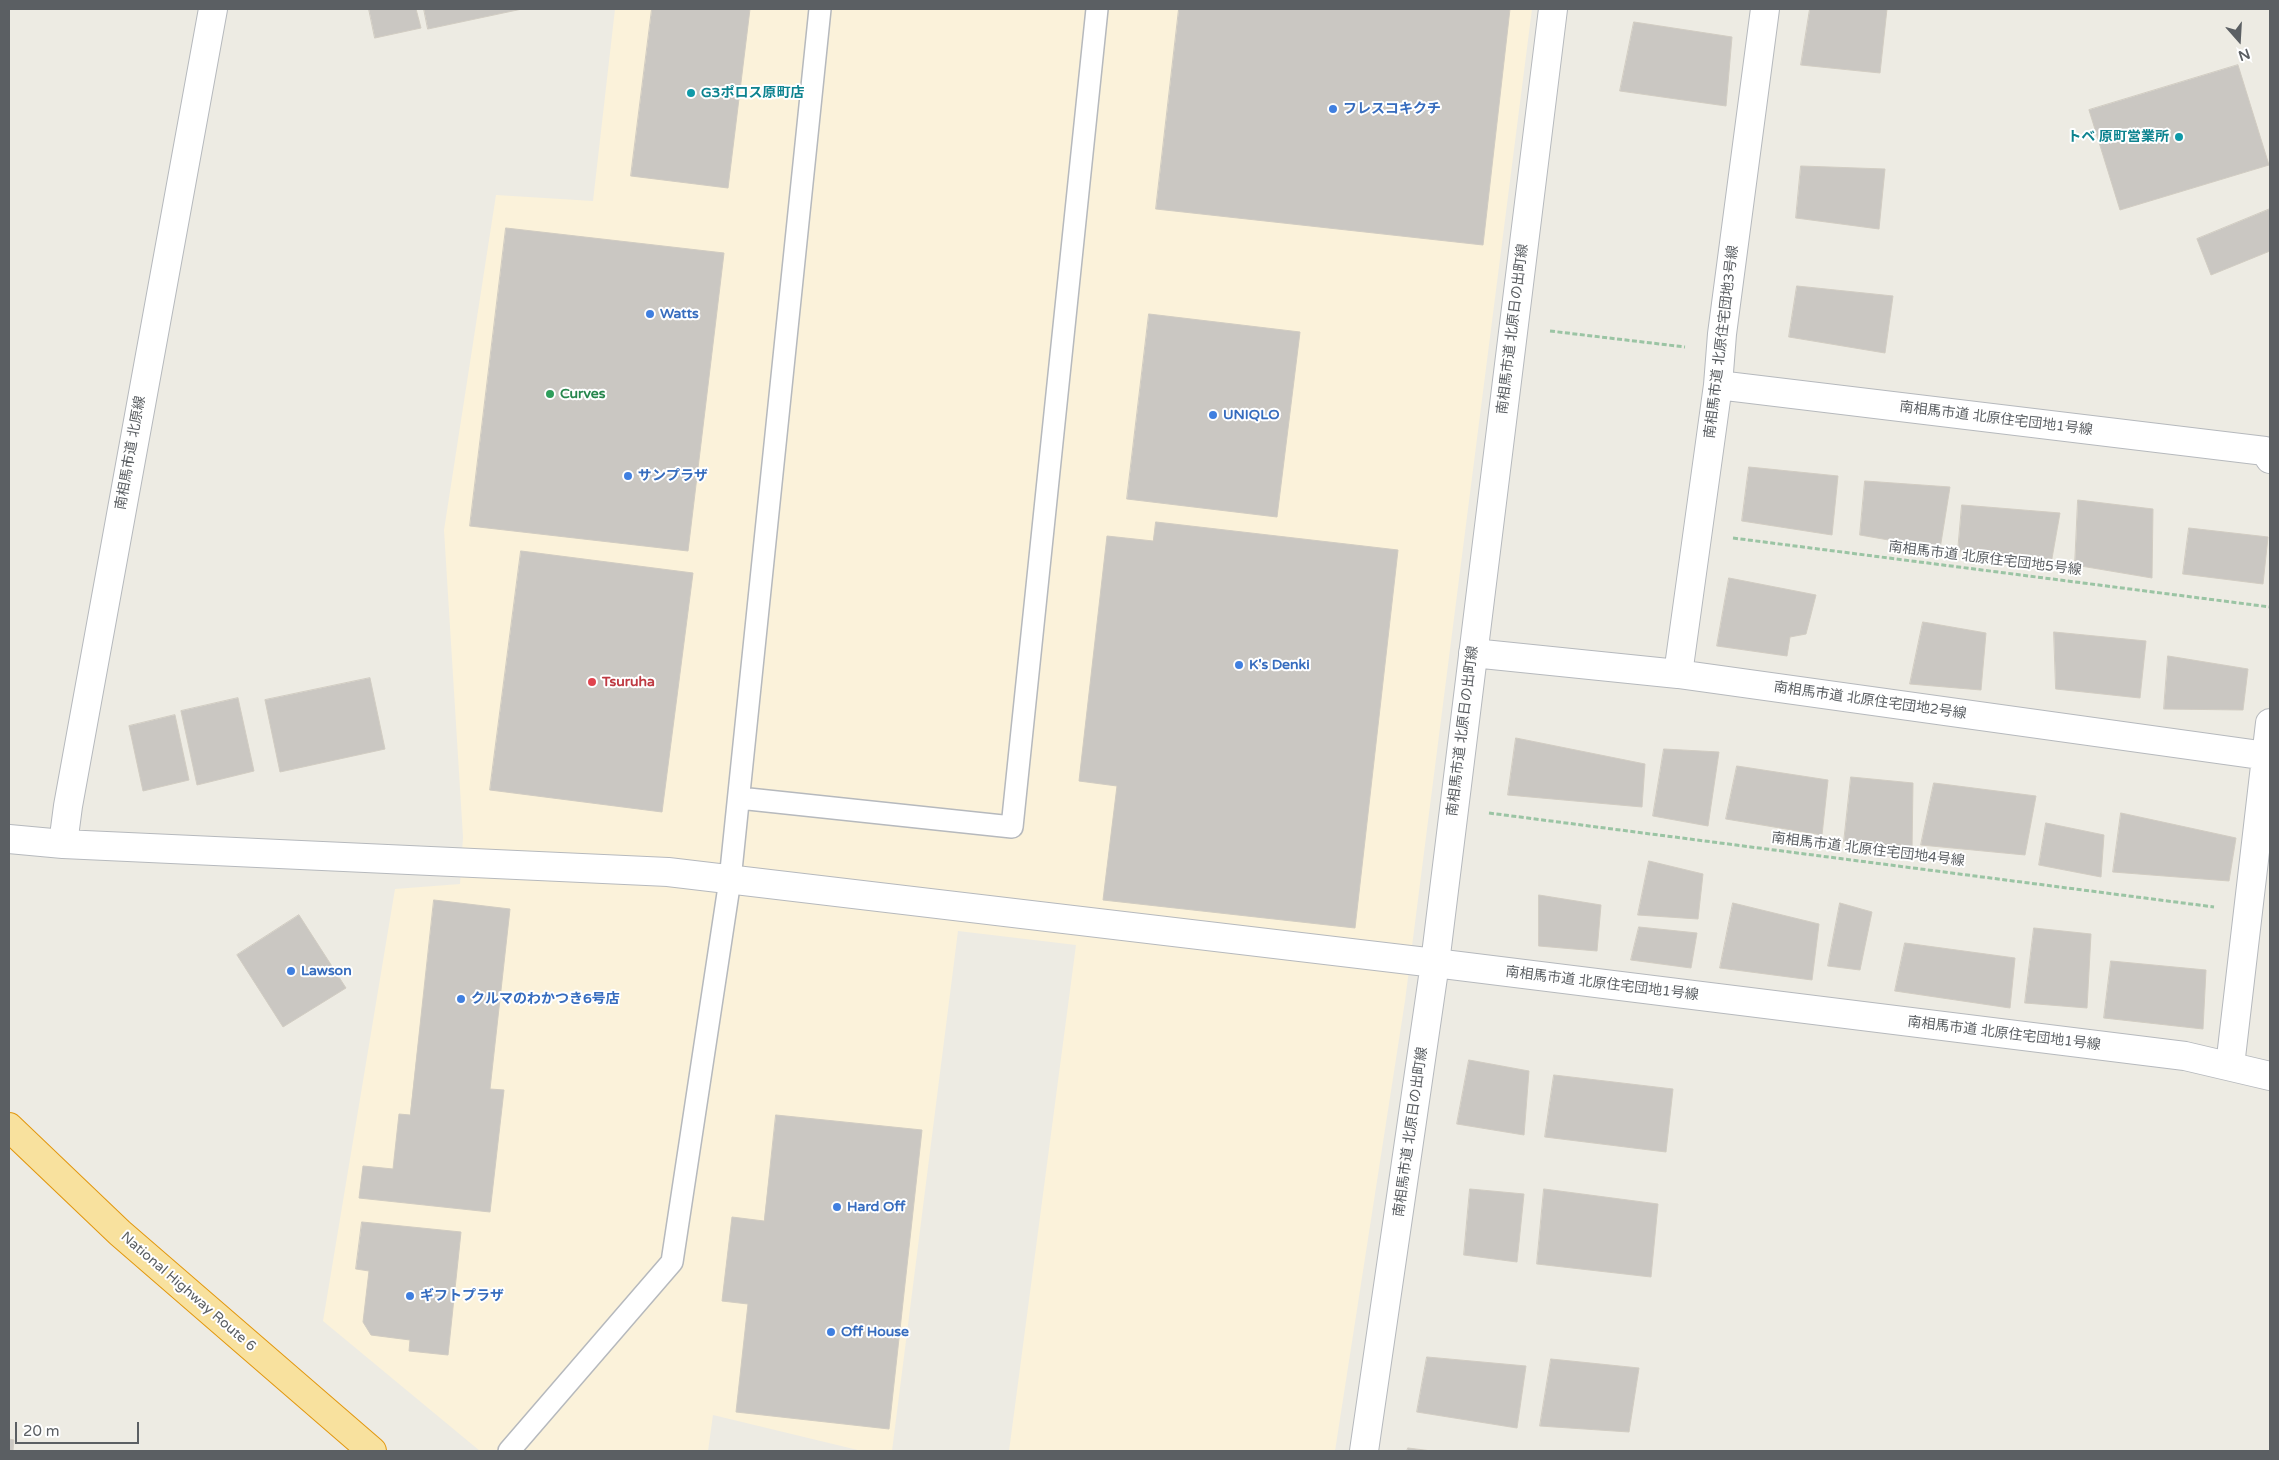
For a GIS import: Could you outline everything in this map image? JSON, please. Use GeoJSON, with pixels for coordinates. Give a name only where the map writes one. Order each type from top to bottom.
{"type":"FeatureCollection","features":[{"type":"Feature","properties":{"kind":"highway","name":"National Highway Route 6"},"geometry":{"type":"LineString","coordinates":[[9,1127],[120,1233],[372,1451]]}},
{"type":"Feature","properties":{"kind":"street","name":"南相馬市道 北原線"},"geometry":{"type":"LineString","coordinates":[[63,844],[71,786],[213,9]]}},
{"type":"Feature","properties":{"kind":"street","name":"南相馬市道 北原日の出町線"},"geometry":{"type":"LineString","coordinates":[[1364,1451],[1435,963],[1553,9]]}},
{"type":"Feature","properties":{"kind":"street","name":"南相馬市道 北原住宅団地3号線"},"geometry":{"type":"LineString","coordinates":[[1678,674],[1718,385],[1765,9]]}},
{"type":"Feature","properties":{"kind":"street","name":"南相馬市道 北原住宅団地1号線"},"geometry":{"type":"LineString","coordinates":[[1718,385],[2264,451],[2270,459]]}},
{"type":"Feature","properties":{"kind":"street","name":"南相馬市道 北原住宅団地2号線"},"geometry":{"type":"LineString","coordinates":[[1473,653],[1678,674],[2267,756]]}},
{"type":"Feature","properties":{"kind":"street"},"geometry":{"type":"LineString","coordinates":[[2230,1066],[2270,723]]}},
{"type":"Feature","properties":{"kind":"street"},"geometry":{"type":"LineString","coordinates":[[9,839],[63,844]]}},
{"type":"Feature","properties":{"kind":"street","name":"南相馬市道 北原住宅団地1号線"},"geometry":{"type":"LineString","coordinates":[[63,844],[668,872],[1435,963],[2185,1056],[2270,1076]]}},
{"type":"Feature","properties":{"kind":"lane"},"geometry":{"type":"LineString","coordinates":[[509,1451],[672,1262],[730,880],[740,798],[820,9]]}},
{"type":"Feature","properties":{"kind":"lane"},"geometry":{"type":"LineString","coordinates":[[740,798],[1012,827],[1097,9]]}},
{"type":"Feature","properties":{"kind":"path"},"geometry":{"type":"LineString","coordinates":[[1548,331],[1721,351]]}},
{"type":"Feature","properties":{"kind":"path","name":"南相馬市道 北原住宅団地5号線"},"geometry":{"type":"LineString","coordinates":[[1697,534],[2270,607]]}},
{"type":"Feature","properties":{"kind":"path","name":"南相馬市道 北原住宅団地4号線"},"geometry":{"type":"LineString","coordinates":[[1484,812],[2232,909],[2249,914]]}},
{"type":"Feature","properties":{"kind":"shaded area"},"geometry":{"type":"Polygon","coordinates":[[[615,9],[1532,9],[1405,1001],[1335,1451],[1009,1451],[1076,945],[958,931],[892,1451],[862,1451],[713,1415],[708,1451],[480,1451],[323,1321],[395,889],[460,884],[463,837],[444,530],[496,195],[593,201],[615,9]]]}},
{"type":"Feature","properties":{"kind":"building"},"geometry":{"type":"Polygon","coordinates":[[[369,9],[416,9],[421,28],[375,38],[369,9]]]}},
{"type":"Feature","properties":{"kind":"building"},"geometry":{"type":"Polygon","coordinates":[[[424,9],[522,9],[428,29],[424,9]]]}},
{"type":"Feature","properties":{"kind":"building","name":"G3ポロス原町店"},"geometry":{"type":"Polygon","coordinates":[[[652,9],[750,9],[728,188],[631,176],[652,9]]]}},
{"type":"Feature","properties":{"kind":"building","name":"フレスコキクチ"},"geometry":{"type":"Polygon","coordinates":[[[1179,9],[1510,9],[1483,245],[1156,209],[1179,9]]]}},
{"type":"Feature","properties":{"kind":"building"},"geometry":{"type":"Polygon","coordinates":[[[1810,9],[1887,9],[1880,73],[1801,65],[1810,9]]]}},
{"type":"Feature","properties":{"kind":"building"},"geometry":{"type":"Polygon","coordinates":[[[1634,22],[1732,37],[1726,106],[1620,91],[1634,22]]]}},
{"type":"Feature","properties":{"kind":"building","name":"トベ 原町営業所"},"geometry":{"type":"Polygon","coordinates":[[[2238,65],[2269,165],[2120,210],[2089,110],[2238,65]]]}},
{"type":"Feature","properties":{"kind":"building"},"geometry":{"type":"Polygon","coordinates":[[[1801,166],[1885,169],[1879,229],[1796,218],[1801,166]]]}},
{"type":"Feature","properties":{"kind":"building"},"geometry":{"type":"Polygon","coordinates":[[[2270,209],[2270,251],[2211,275],[2197,239],[2270,209]]]}},
{"type":"Feature","properties":{"kind":"building"},"geometry":{"type":"Polygon","coordinates":[[[506,228],[724,253],[688,551],[470,526],[506,228]]]}},
{"type":"Feature","properties":{"kind":"building"},"geometry":{"type":"Polygon","coordinates":[[[1797,286],[1893,296],[1885,353],[1789,337],[1797,286]]]}},
{"type":"Feature","properties":{"kind":"building","name":"UNIQLO"},"geometry":{"type":"Polygon","coordinates":[[[1149,314],[1300,332],[1277,517],[1127,499],[1149,314]]]}},
{"type":"Feature","properties":{"kind":"building"},"geometry":{"type":"Polygon","coordinates":[[[1749,467],[1838,476],[1832,535],[1742,521],[1749,467]]]}},
{"type":"Feature","properties":{"kind":"building"},"geometry":{"type":"Polygon","coordinates":[[[1865,481],[1950,487],[1940,549],[1860,535],[1865,481]]]}},
{"type":"Feature","properties":{"kind":"building"},"geometry":{"type":"Polygon","coordinates":[[[2078,500],[2153,509],[2152,578],[2075,565],[2078,500]]]}},
{"type":"Feature","properties":{"kind":"building"},"geometry":{"type":"Polygon","coordinates":[[[1962,505],[2060,513],[2051,564],[1958,551],[1962,505]]]}},
{"type":"Feature","properties":{"kind":"building","name":"K's Denki"},"geometry":{"type":"Polygon","coordinates":[[[1156,522],[1398,550],[1355,928],[1103,900],[1117,786],[1079,781],[1107,536],[1153,541],[1156,522]]]}},
{"type":"Feature","properties":{"kind":"building"},"geometry":{"type":"Polygon","coordinates":[[[2189,528],[2268,537],[2263,584],[2183,574],[2189,528]]]}},
{"type":"Feature","properties":{"kind":"building","name":"Tsuruha"},"geometry":{"type":"Polygon","coordinates":[[[521,551],[693,573],[662,812],[490,790],[521,551]]]}},
{"type":"Feature","properties":{"kind":"building"},"geometry":{"type":"Polygon","coordinates":[[[1729,578],[1816,595],[1806,634],[1790,637],[1787,656],[1717,646],[1729,578]]]}},
{"type":"Feature","properties":{"kind":"building"},"geometry":{"type":"Polygon","coordinates":[[[1923,622],[1986,633],[1981,690],[1910,684],[1923,622]]]}},
{"type":"Feature","properties":{"kind":"building"},"geometry":{"type":"Polygon","coordinates":[[[2054,632],[2146,641],[2140,698],[2056,689],[2054,632]]]}},
{"type":"Feature","properties":{"kind":"building"},"geometry":{"type":"Polygon","coordinates":[[[2168,656],[2248,669],[2243,710],[2164,709],[2168,656]]]}},
{"type":"Feature","properties":{"kind":"building"},"geometry":{"type":"Polygon","coordinates":[[[370,678],[385,749],[280,772],[265,700],[370,678]]]}},
{"type":"Feature","properties":{"kind":"building"},"geometry":{"type":"Polygon","coordinates":[[[238,698],[254,771],[197,785],[181,711],[238,698]]]}},
{"type":"Feature","properties":{"kind":"building"},"geometry":{"type":"Polygon","coordinates":[[[175,715],[189,780],[143,791],[129,726],[175,715]]]}},
{"type":"Feature","properties":{"kind":"building"},"geometry":{"type":"Polygon","coordinates":[[[1516,738],[1645,764],[1642,807],[1508,795],[1516,738]]]}},
{"type":"Feature","properties":{"kind":"building"},"geometry":{"type":"Polygon","coordinates":[[[1664,749],[1719,752],[1708,826],[1653,816],[1664,749]]]}},
{"type":"Feature","properties":{"kind":"building"},"geometry":{"type":"Polygon","coordinates":[[[1737,766],[1828,780],[1822,835],[1726,819],[1737,766]]]}},
{"type":"Feature","properties":{"kind":"building"},"geometry":{"type":"Polygon","coordinates":[[[1851,777],[1913,783],[1912,851],[1844,842],[1851,777]]]}},
{"type":"Feature","properties":{"kind":"building"},"geometry":{"type":"Polygon","coordinates":[[[1934,783],[2036,796],[2025,855],[1921,845],[1934,783]]]}},
{"type":"Feature","properties":{"kind":"building"},"geometry":{"type":"Polygon","coordinates":[[[2121,813],[2236,838],[2229,881],[2113,872],[2121,813]]]}},
{"type":"Feature","properties":{"kind":"building"},"geometry":{"type":"Polygon","coordinates":[[[2046,823],[2104,835],[2101,877],[2039,865],[2046,823]]]}},
{"type":"Feature","properties":{"kind":"building"},"geometry":{"type":"Polygon","coordinates":[[[1649,861],[1703,874],[1698,919],[1638,915],[1649,861]]]}},
{"type":"Feature","properties":{"kind":"building"},"geometry":{"type":"Polygon","coordinates":[[[1539,895],[1601,905],[1597,951],[1539,946],[1539,895]]]}},
{"type":"Feature","properties":{"kind":"building","name":"クルマのわかつき6号店"},"geometry":{"type":"Polygon","coordinates":[[[434,900],[510,909],[490,1089],[504,1090],[490,1212],[359,1198],[363,1166],[393,1169],[399,1114],[410,1115],[434,900]]]}},
{"type":"Feature","properties":{"kind":"building"},"geometry":{"type":"Polygon","coordinates":[[[1733,903],[1819,924],[1812,980],[1720,968],[1733,903]]]}},
{"type":"Feature","properties":{"kind":"building"},"geometry":{"type":"Polygon","coordinates":[[[1840,903],[1872,912],[1860,970],[1828,966],[1840,903]]]}},
{"type":"Feature","properties":{"kind":"building","name":"Lawson"},"geometry":{"type":"Polygon","coordinates":[[[299,915],[346,988],[283,1027],[237,955],[299,915]]]}},
{"type":"Feature","properties":{"kind":"building"},"geometry":{"type":"Polygon","coordinates":[[[1639,927],[1697,933],[1691,968],[1631,960],[1639,927]]]}},
{"type":"Feature","properties":{"kind":"building"},"geometry":{"type":"Polygon","coordinates":[[[2034,928],[2091,934],[2087,1008],[2025,1003],[2034,928]]]}},
{"type":"Feature","properties":{"kind":"building"},"geometry":{"type":"Polygon","coordinates":[[[1905,943],[2015,958],[2010,1008],[1895,991],[1905,943]]]}},
{"type":"Feature","properties":{"kind":"building"},"geometry":{"type":"Polygon","coordinates":[[[2111,961],[2206,970],[2203,1029],[2104,1018],[2111,961]]]}},
{"type":"Feature","properties":{"kind":"building"},"geometry":{"type":"Polygon","coordinates":[[[1469,1060],[1529,1071],[1524,1135],[1457,1124],[1469,1060]]]}},
{"type":"Feature","properties":{"kind":"building"},"geometry":{"type":"Polygon","coordinates":[[[1554,1075],[1673,1089],[1666,1152],[1545,1137],[1554,1075]]]}},
{"type":"Feature","properties":{"kind":"building"},"geometry":{"type":"Polygon","coordinates":[[[776,1115],[922,1130],[889,1429],[736,1412],[748,1304],[722,1301],[732,1217],[764,1221],[776,1115]]]}},
{"type":"Feature","properties":{"kind":"building"},"geometry":{"type":"Polygon","coordinates":[[[1470,1189],[1524,1194],[1517,1262],[1464,1255],[1470,1189]]]}},
{"type":"Feature","properties":{"kind":"building"},"geometry":{"type":"Polygon","coordinates":[[[1544,1189],[1658,1204],[1651,1277],[1537,1264],[1544,1189]]]}},
{"type":"Feature","properties":{"kind":"building","name":"ギフトプラザ"},"geometry":{"type":"Polygon","coordinates":[[[362,1222],[461,1232],[448,1355],[409,1351],[410,1340],[371,1335],[363,1322],[369,1271],[356,1269],[362,1222]]]}},
{"type":"Feature","properties":{"kind":"building"},"geometry":{"type":"Polygon","coordinates":[[[1427,1357],[1526,1366],[1517,1428],[1417,1412],[1427,1357]]]}},
{"type":"Feature","properties":{"kind":"building"},"geometry":{"type":"Polygon","coordinates":[[[1551,1359],[1639,1368],[1629,1432],[1540,1426],[1551,1359]]]}},
{"type":"Feature","properties":{"kind":"building"},"geometry":{"type":"Polygon","coordinates":[[[9,1439],[14,1440],[13,1451],[9,1451],[9,1439]]]}},
{"type":"Feature","properties":{"kind":"building"},"geometry":{"type":"Polygon","coordinates":[[[1408,1448],[1432,1451],[1407,1451],[1408,1448]]]}},
{"type":"Feature","properties":{"kind":"place","name":"G3ポロス原町店"},"geometry":{"type":"Point","coordinates":[691,93]}},
{"type":"Feature","properties":{"kind":"place","name":"フレスコキクチ"},"geometry":{"type":"Point","coordinates":[1333,109]}},
{"type":"Feature","properties":{"kind":"place","name":"トベ 原町営業所"},"geometry":{"type":"Point","coordinates":[2179,137]}},
{"type":"Feature","properties":{"kind":"place","name":"Watts"},"geometry":{"type":"Point","coordinates":[650,314]}},
{"type":"Feature","properties":{"kind":"place","name":"Curves"},"geometry":{"type":"Point","coordinates":[550,394]}},
{"type":"Feature","properties":{"kind":"place","name":"UNIQLO"},"geometry":{"type":"Point","coordinates":[1213,415]}},
{"type":"Feature","properties":{"kind":"place","name":"サンプラザ"},"geometry":{"type":"Point","coordinates":[628,476]}},
{"type":"Feature","properties":{"kind":"place","name":"K's Denki"},"geometry":{"type":"Point","coordinates":[1239,665]}},
{"type":"Feature","properties":{"kind":"place","name":"Tsuruha"},"geometry":{"type":"Point","coordinates":[592,682]}},
{"type":"Feature","properties":{"kind":"place","name":"Lawson"},"geometry":{"type":"Point","coordinates":[291,971]}},
{"type":"Feature","properties":{"kind":"place","name":"クルマのわかつき6号店"},"geometry":{"type":"Point","coordinates":[461,999]}},
{"type":"Feature","properties":{"kind":"place","name":"Hard Off"},"geometry":{"type":"Point","coordinates":[837,1207]}},
{"type":"Feature","properties":{"kind":"place","name":"ギフトプラザ"},"geometry":{"type":"Point","coordinates":[410,1296]}},
{"type":"Feature","properties":{"kind":"place","name":"Off House"},"geometry":{"type":"Point","coordinates":[831,1332]}}]}
